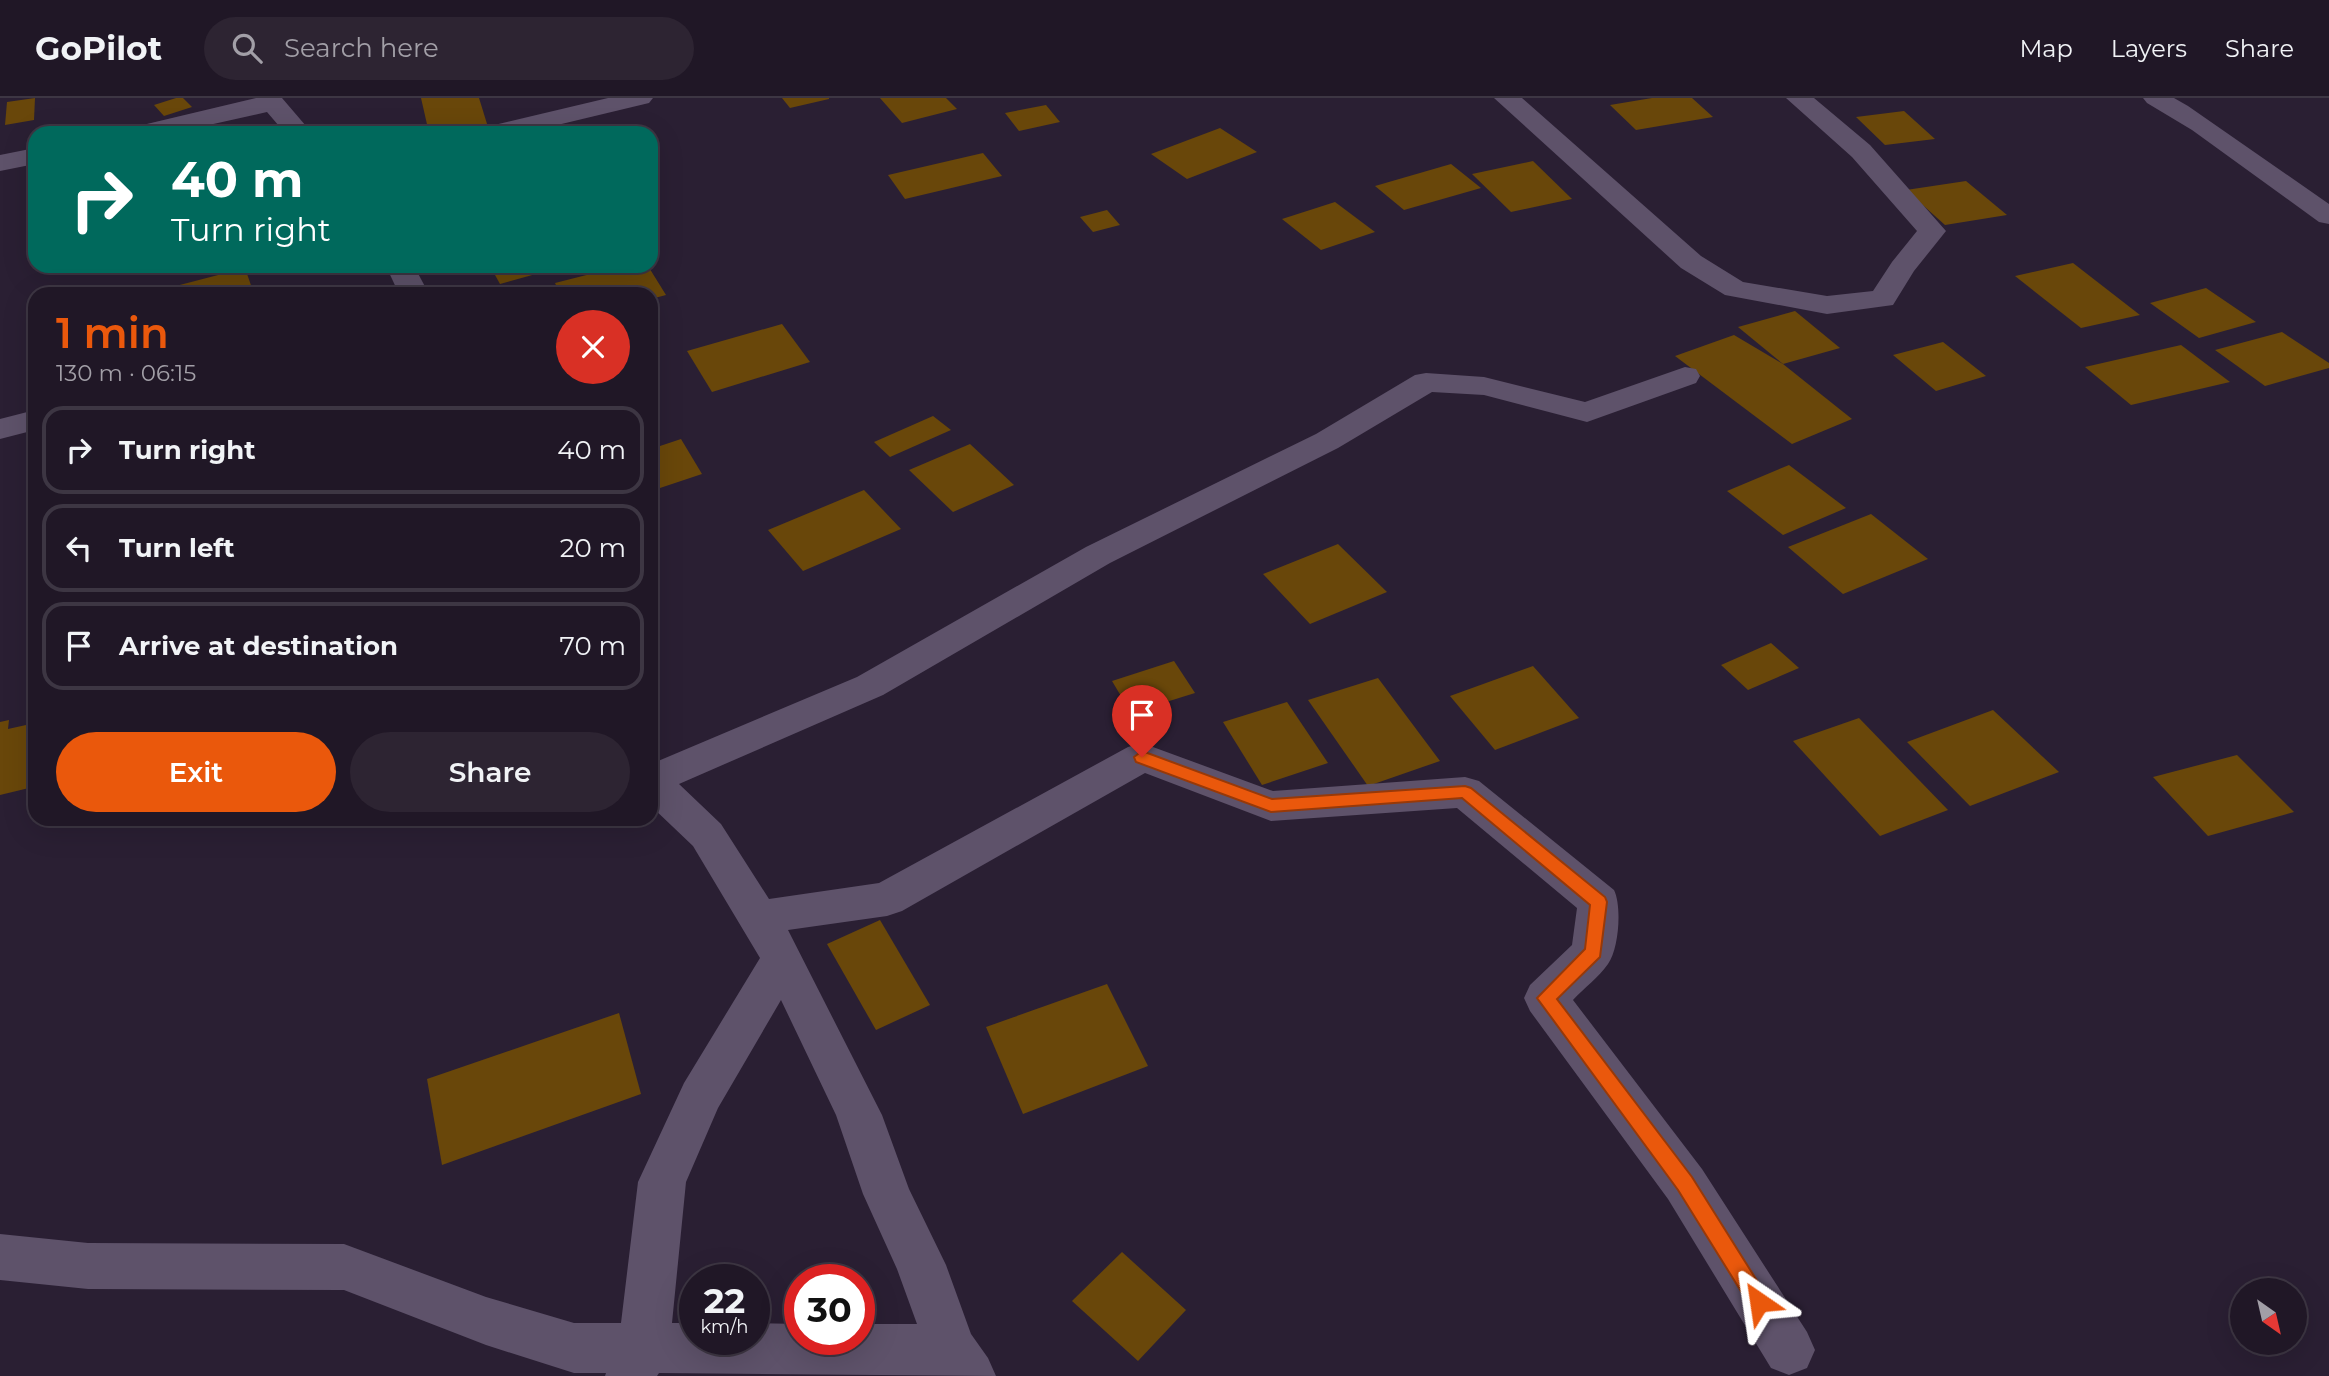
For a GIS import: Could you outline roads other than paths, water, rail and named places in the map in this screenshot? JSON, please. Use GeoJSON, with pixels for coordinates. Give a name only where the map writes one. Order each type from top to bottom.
{"type":"FeatureCollection","features":[{"type":"Feature","properties":{"kind":"street"},"geometry":{"type":"LineString","coordinates":[[521,126],[640,98]]}},
{"type":"Feature","properties":{"kind":"street"},"geometry":{"type":"LineString","coordinates":[[1507,98],[1691,262],[1735,289],[1826,305],[1883,299],[1902,268],[1932,231],[1861,151],[1799,98]]}},
{"type":"Feature","properties":{"kind":"street"},"geometry":{"type":"LineString","coordinates":[[2156,98],[2190,116],[2274,180],[2329,216]]}},
{"type":"Feature","properties":{"kind":"street"},"geometry":{"type":"LineString","coordinates":[[167,126],[271,100],[293,126]]}},
{"type":"Feature","properties":{"kind":"street"},"geometry":{"type":"LineString","coordinates":[[0,163],[28,157]]}},
{"type":"Feature","properties":{"kind":"street"},"geometry":{"type":"LineString","coordinates":[[658,778],[870,686],[1098,555],[1327,441],[1426,382],[1484,386],[1587,412],[1685,376]]}},
{"type":"Feature","properties":{"kind":"street"},"geometry":{"type":"LineString","coordinates":[[0,429],[28,422]]}},
{"type":"Feature","properties":{"kind":"street"},"geometry":{"type":"LineString","coordinates":[[758,917],[887,899],[1142,757],[1271,806],[1465,792],[1599,902],[1593,951],[1546,998],[1685,1184],[1789,1350]]}},
{"type":"Feature","properties":{"kind":"street"},"geometry":{"type":"LineString","coordinates":[[0,1257],[88,1266],[344,1268],[486,1321],[573,1348],[637,1362],[961,1362],[921,1265],[887,1194],[859,1115],[783,958],[707,835],[658,788]]}},
{"type":"Feature","properties":{"kind":"street"},"geometry":{"type":"LineString","coordinates":[[637,1362],[662,1182],[700,1097],[783,958]]}}]}
